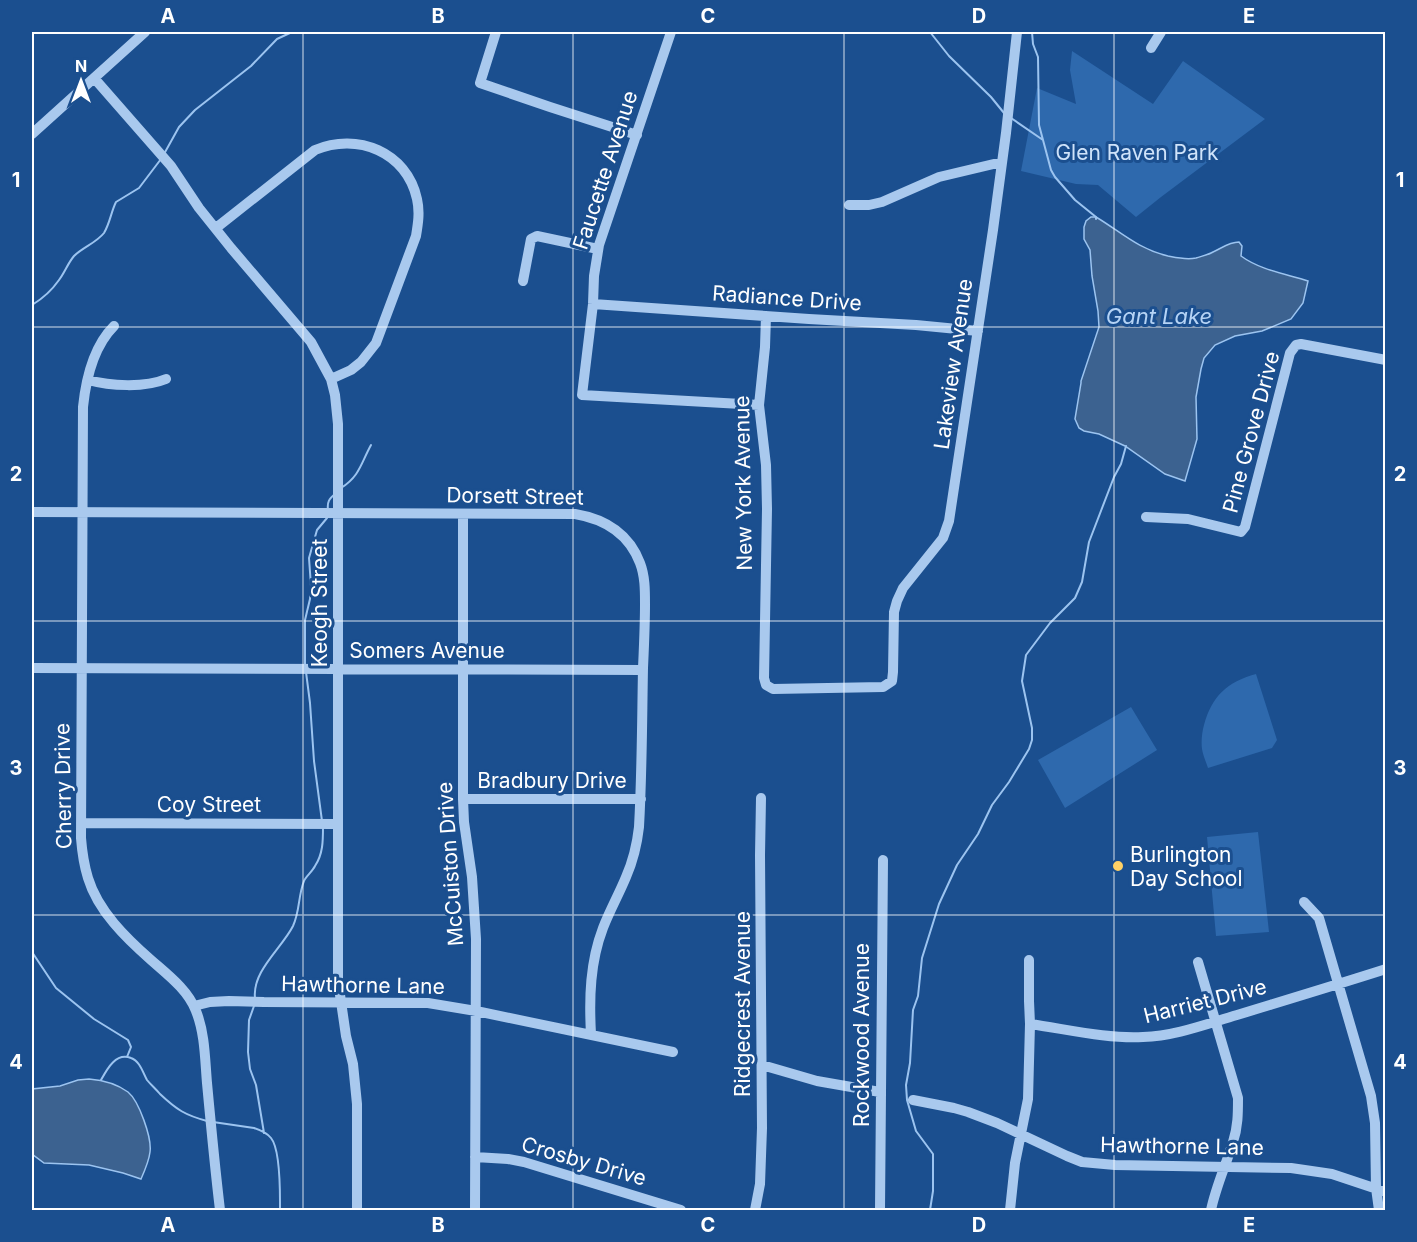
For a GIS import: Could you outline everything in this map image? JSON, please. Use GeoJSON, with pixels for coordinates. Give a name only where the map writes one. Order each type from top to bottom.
{"type":"FeatureCollection","features":[{"type":"Feature","properties":{"kind":"street"},"geometry":{"type":"LineString","coordinates":[[32,134],[145,32]]}},
{"type":"Feature","properties":{"kind":"street"},"geometry":{"type":"LineString","coordinates":[[496,32],[480,83],[637,135]]}},
{"type":"Feature","properties":{"kind":"street","name":"Faucette Avenue"},"geometry":{"type":"LineString","coordinates":[[671,32],[598,249],[582,395],[759,405]]}},
{"type":"Feature","properties":{"kind":"street","name":"Lakeview Avenue"},"geometry":{"type":"LineString","coordinates":[[766,685],[782,690],[872,688],[883,687],[892,681],[894,612],[897,601],[903,588],[944,538],[949,521],[1002,162],[1017,32]]}},
{"type":"Feature","properties":{"kind":"street"},"geometry":{"type":"LineString","coordinates":[[1151,48],[1161,32]]}},
{"type":"Feature","properties":{"kind":"street","name":"Keogh Street"},"geometry":{"type":"LineString","coordinates":[[94,78],[171,166],[199,208],[303,332],[322,360],[331,379],[335,395],[338,424],[337,952],[340,1002],[353,1064],[357,1104],[357,1210]]}},
{"type":"Feature","properties":{"kind":"street"},"geometry":{"type":"LineString","coordinates":[[216,228],[315,150],[326,145],[351,142],[368,146],[383,152],[404,171],[417,198],[416,236],[376,343],[368,355],[351,370],[331,379]]}},
{"type":"Feature","properties":{"kind":"street"},"geometry":{"type":"LineString","coordinates":[[849,205],[869,205],[882,202],[939,177],[1002,162]]}},
{"type":"Feature","properties":{"kind":"street"},"geometry":{"type":"LineString","coordinates":[[523,281],[531,239],[537,237],[598,249]]}},
{"type":"Feature","properties":{"kind":"street","name":"Radiance Drive"},"geometry":{"type":"LineString","coordinates":[[593,304],[978,331]]}},
{"type":"Feature","properties":{"kind":"street","name":"New York Avenue"},"geometry":{"type":"LineString","coordinates":[[766,316],[759,405],[766,465],[764,625],[766,685]]}},
{"type":"Feature","properties":{"kind":"street","name":"Cherry Drive"},"geometry":{"type":"LineString","coordinates":[[114,326],[97,349],[83,407],[82,854],[88,879],[105,911],[123,934],[186,992],[196,1010],[201,1028],[220,1210]]}},
{"type":"Feature","properties":{"kind":"street","name":"Pine Grove Drive"},"geometry":{"type":"LineString","coordinates":[[1146,517],[1188,519],[1241,532],[1254,496],[1290,352],[1296,345],[1301,344],[1386,360]]}},
{"type":"Feature","properties":{"kind":"street"},"geometry":{"type":"LineString","coordinates":[[88,380],[135,385],[154,384],[166,379]]}},
{"type":"Feature","properties":{"kind":"street","name":"Dorsett Street"},"geometry":{"type":"LineString","coordinates":[[32,512],[575,514],[599,520],[621,534],[635,552],[645,582],[641,799],[633,860],[602,930],[593,967],[591,1034]]}},
{"type":"Feature","properties":{"kind":"street","name":"McCuiston Drive"},"geometry":{"type":"LineString","coordinates":[[464,514],[463,800],[475,911],[475,1210]]}},
{"type":"Feature","properties":{"kind":"street","name":"Somers Avenue"},"geometry":{"type":"LineString","coordinates":[[32,668],[643,670]]}},
{"type":"Feature","properties":{"kind":"street","name":"Ridgecrest Avenue"},"geometry":{"type":"LineString","coordinates":[[755,1210],[760,1184],[761,1160],[761,798]]}},
{"type":"Feature","properties":{"kind":"street","name":"Bradbury Drive"},"geometry":{"type":"LineString","coordinates":[[463,800],[641,799]]}},
{"type":"Feature","properties":{"kind":"street","name":"Coy Street"},"geometry":{"type":"LineString","coordinates":[[81,823],[338,824]]}},
{"type":"Feature","properties":{"kind":"street","name":"Rockwood Avenue"},"geometry":{"type":"LineString","coordinates":[[880,1210],[883,860]]}},
{"type":"Feature","properties":{"kind":"street"},"geometry":{"type":"LineString","coordinates":[[1304,902],[1319,918],[1362,1061],[1375,1124],[1381,1190],[1379,1210]]}},
{"type":"Feature","properties":{"kind":"street"},"geometry":{"type":"LineString","coordinates":[[1010,1210],[1015,1163],[1028,1099],[1029,960]]}},
{"type":"Feature","properties":{"kind":"street"},"geometry":{"type":"LineString","coordinates":[[1198,962],[1238,1098],[1236,1130],[1211,1210]]}},
{"type":"Feature","properties":{"kind":"street","name":"Harriet Drive"},"geometry":{"type":"LineString","coordinates":[[1030,1024],[1100,1035],[1140,1038],[1166,1035],[1386,969]]}},
{"type":"Feature","properties":{"kind":"street","name":"Hawthorne Lane"},"geometry":{"type":"LineString","coordinates":[[194,1006],[230,1001],[428,1003],[673,1052]]}},
{"type":"Feature","properties":{"kind":"street"},"geometry":{"type":"LineString","coordinates":[[762,1065],[791,1075],[880,1092]]}},
{"type":"Feature","properties":{"kind":"street","name":"Hawthorne Lane"},"geometry":{"type":"LineString","coordinates":[[913,1100],[968,1112],[1082,1162],[1291,1168],[1332,1174],[1381,1190]]}},
{"type":"Feature","properties":{"kind":"street","name":"Crosby Drive"},"geometry":{"type":"LineString","coordinates":[[475,1157],[524,1162],[681,1210]]}},
{"type":"Feature","properties":{"kind":"green space","name":"Glen Raven Park"},"geometry":{"type":"Polygon","coordinates":[[[1072,51],[1153,104],[1183,61],[1265,119],[1136,217],[1098,185],[1076,184],[1021,171],[1037,88],[1076,104],[1070,70],[1072,51]]]}},
{"type":"Feature","properties":{"kind":"green space"},"geometry":{"type":"Polygon","coordinates":[[[1256,674],[1277,740],[1272,748],[1208,768],[1202,751],[1202,740],[1204,725],[1211,706],[1229,686],[1256,674]]]}},
{"type":"Feature","properties":{"kind":"green space"},"geometry":{"type":"Polygon","coordinates":[[[1131,707],[1157,750],[1065,808],[1038,760],[1131,707]]]}},
{"type":"Feature","properties":{"kind":"green space"},"geometry":{"type":"Polygon","coordinates":[[[1258,832],[1269,932],[1216,936],[1207,837],[1258,832]]]}},
{"type":"Feature","properties":{"kind":"water","name":"Gant Lake"},"geometry":{"type":"Polygon","coordinates":[[[1091,217],[1096,217],[1148,249],[1179,258],[1196,258],[1239,242],[1242,246],[1241,256],[1248,261],[1308,281],[1303,303],[1291,319],[1262,331],[1235,336],[1215,345],[1204,358],[1196,397],[1197,439],[1185,481],[1165,474],[1125,446],[1099,434],[1084,431],[1079,428],[1075,419],[1081,381],[1099,327],[1090,250],[1084,239],[1084,227],[1086,221],[1091,217]]]}},
{"type":"Feature","properties":{"kind":"water"},"geometry":{"type":"Polygon","coordinates":[[[89,1079],[104,1081],[119,1087],[128,1092],[136,1103],[147,1129],[150,1146],[149,1159],[141,1179],[89,1165],[44,1163],[32,1154],[32,1089],[60,1086],[89,1079]]]}},
{"type":"Feature","properties":{"kind":"waterway"},"geometry":{"type":"LineString","coordinates":[[164,154],[179,127],[195,110],[251,66],[277,39],[292,32]]}},
{"type":"Feature","properties":{"kind":"waterway"},"geometry":{"type":"LineString","coordinates":[[930,32],[949,56],[1004,113]]}},
{"type":"Feature","properties":{"kind":"waterway"},"geometry":{"type":"LineString","coordinates":[[1032,32],[1033,44],[1038,57],[1039,125],[1051,170],[1075,200],[1096,219]]}},
{"type":"Feature","properties":{"kind":"waterway"},"geometry":{"type":"LineString","coordinates":[[1011,118],[1043,140]]}},
{"type":"Feature","properties":{"kind":"waterway"},"geometry":{"type":"LineString","coordinates":[[32,305],[53,287],[74,256],[104,233],[116,202],[139,188],[161,159]]}},
{"type":"Feature","properties":{"kind":"waterway"},"geometry":{"type":"LineString","coordinates":[[341,488],[356,474],[371,445]]}},
{"type":"Feature","properties":{"kind":"waterway"},"geometry":{"type":"LineString","coordinates":[[930,1210],[933,1191],[933,1154],[916,1131],[907,1100],[906,1085],[910,1063],[913,1010],[918,996],[922,958],[939,904],[957,865],[978,834],[992,805],[1029,749],[1032,728],[1022,681],[1026,655],[1050,623],[1075,598],[1082,582],[1089,542],[1121,464],[1126,446]]}},
{"type":"Feature","properties":{"kind":"waterway"},"geometry":{"type":"LineString","coordinates":[[328,510],[329,501],[335,494]]}},
{"type":"Feature","properties":{"kind":"waterway"},"geometry":{"type":"LineString","coordinates":[[305,666],[305,620],[311,586],[309,558],[317,530],[327,518]]}},
{"type":"Feature","properties":{"kind":"waterway"},"geometry":{"type":"LineString","coordinates":[[306,672],[322,821]]}},
{"type":"Feature","properties":{"kind":"waterway"},"geometry":{"type":"LineString","coordinates":[[255,998],[258,978],[293,926],[304,881],[320,857],[323,827]]}},
{"type":"Feature","properties":{"kind":"waterway"},"geometry":{"type":"LineString","coordinates":[[32,952],[56,988],[94,1019],[128,1040],[131,1047],[127,1057]]}},
{"type":"Feature","properties":{"kind":"waterway"},"geometry":{"type":"LineString","coordinates":[[254,1006],[249,1020],[248,1052],[264,1133]]}},
{"type":"Feature","properties":{"kind":"waterway"},"geometry":{"type":"LineString","coordinates":[[101,1080],[116,1059],[131,1058],[139,1064],[147,1080],[171,1104],[187,1114],[207,1121]]}},
{"type":"Feature","properties":{"kind":"waterway"},"geometry":{"type":"LineString","coordinates":[[213,1122],[254,1128],[271,1138],[277,1152],[280,1210]]}},
{"type":"Feature","properties":{"kind":"place","name":"Burlington Day School"},"geometry":{"type":"Point","coordinates":[1118,866]}}]}
